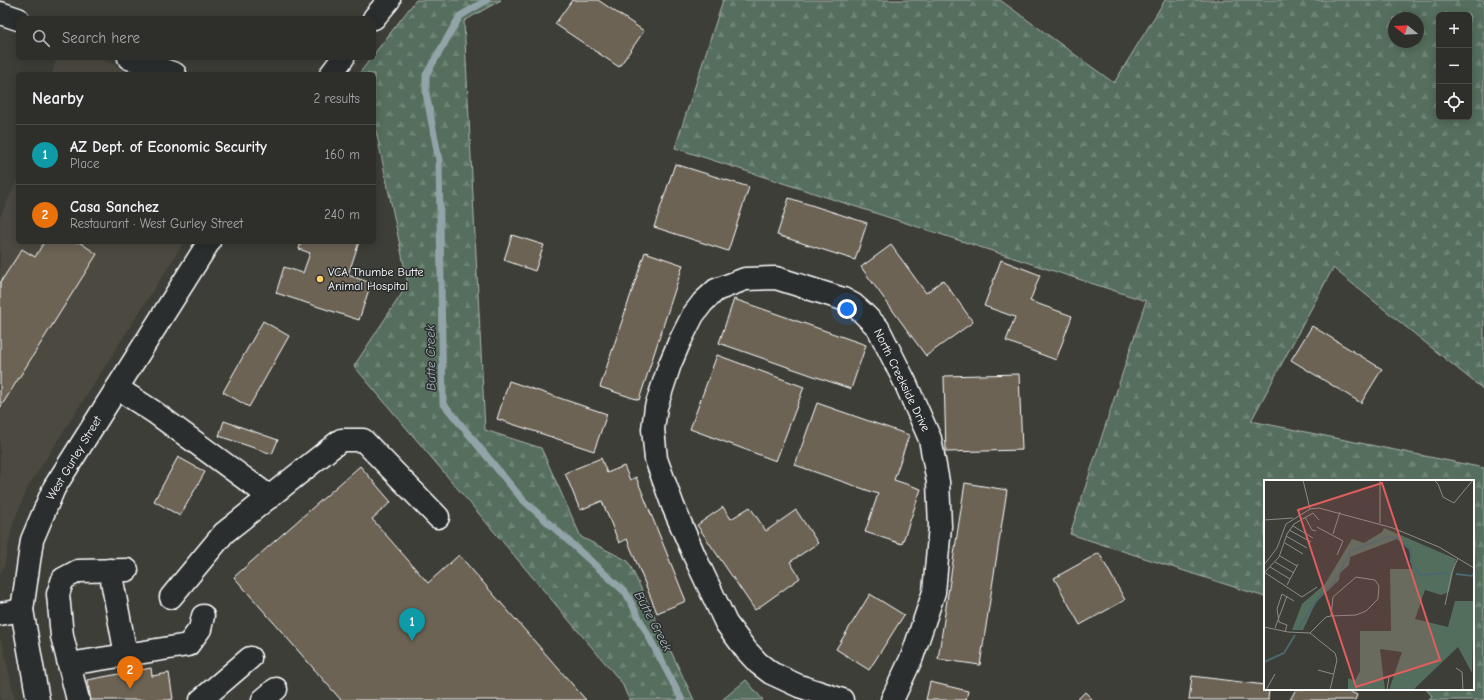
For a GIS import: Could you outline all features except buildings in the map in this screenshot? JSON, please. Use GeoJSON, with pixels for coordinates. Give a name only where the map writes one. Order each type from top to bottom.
{"type":"FeatureCollection","features":[{"type":"Feature","properties":{"kind":"street"},"geometry":{"type":"LineString","coordinates":[[376,16],[389,0]]}},
{"type":"Feature","properties":{"kind":"street"},"geometry":{"type":"LineString","coordinates":[[0,13],[16,18]]}},
{"type":"Feature","properties":{"kind":"street"},"geometry":{"type":"LineString","coordinates":[[135,60],[169,72]]}},
{"type":"Feature","properties":{"kind":"street"},"geometry":{"type":"LineString","coordinates":[[332,72],[342,60]]}},
{"type":"Feature","properties":{"kind":"street","name":"West Gurley Street"},"geometry":{"type":"LineString","coordinates":[[38,700],[22,610],[32,540],[54,488],[208,244]]}},
{"type":"Feature","properties":{"kind":"street","name":"North Creekside Drive"},"geometry":{"type":"LineString","coordinates":[[842,700],[799,686],[771,673],[758,663],[746,650],[723,617],[676,513],[656,459],[653,429],[656,406],[670,364],[679,343],[693,315],[703,302],[716,290],[745,279],[776,278],[843,299],[863,312],[878,328],[905,382],[930,439],[938,482],[940,526],[934,592],[912,657],[892,700]]}},
{"type":"Feature","properties":{"kind":"street"},"geometry":{"type":"LineString","coordinates":[[116,388],[154,412],[270,497]]}},
{"type":"Feature","properties":{"kind":"street"},"geometry":{"type":"LineString","coordinates":[[171,597],[224,534],[341,440],[363,440],[438,517]]}},
{"type":"Feature","properties":{"kind":"street"},"geometry":{"type":"LineString","coordinates":[[78,700],[62,636],[58,594],[63,579],[78,572],[119,570],[126,655]]}},
{"type":"Feature","properties":{"kind":"street"},"geometry":{"type":"LineString","coordinates":[[0,614],[22,610]]}},
{"type":"Feature","properties":{"kind":"street"},"geometry":{"type":"LineString","coordinates":[[69,664],[188,645],[200,629],[203,616]]}},
{"type":"Feature","properties":{"kind":"street"},"geometry":{"type":"LineString","coordinates":[[201,700],[250,658]]}},
{"type":"Feature","properties":{"kind":"shaded area"},"geometry":{"type":"Polygon","coordinates":[[[56,60],[102,60],[111,63],[127,72],[53,72],[56,60]]]}},
{"type":"Feature","properties":{"kind":"shaded area"},"geometry":{"type":"Polygon","coordinates":[[[16,182],[16,244],[183,244],[28,487],[13,523],[4,566],[0,575],[0,217],[16,182]]]}},
{"type":"Feature","properties":{"kind":"shaded area"},"geometry":{"type":"Polygon","coordinates":[[[0,639],[2,642],[15,700],[0,700],[0,639]]]}},
{"type":"Feature","properties":{"kind":"green space"},"geometry":{"type":"Polygon","coordinates":[[[416,0],[501,0],[464,21],[485,430],[541,448],[581,537],[628,561],[694,700],[629,700],[622,683],[354,366],[408,284],[376,131],[376,72],[360,72],[370,60],[376,60],[376,51],[416,0]]]}},
{"type":"Feature","properties":{"kind":"green space"},"geometry":{"type":"Polygon","coordinates":[[[723,0],[1000,0],[1114,83],[1165,0],[1484,0],[1484,390],[1333,268],[1251,421],[1484,468],[1484,700],[1428,700],[1432,696],[1427,690],[1474,690],[1474,480],[1264,480],[1264,597],[1070,534],[1146,301],[675,148],[723,0]]]}},
{"type":"Feature","properties":{"kind":"green space"},"geometry":{"type":"Polygon","coordinates":[[[746,680],[763,700],[722,700],[746,680]]]}},
{"type":"Feature","properties":{"kind":"waterway","name":"Butte Creek"},"geometry":{"type":"LineString","coordinates":[[487,0],[460,16],[426,75],[426,93],[439,160],[443,403],[522,499],[626,593],[682,700]]}},
{"type":"Feature","properties":{"kind":"place","name":"VCA Thumbe Butte Animal Hospital"},"geometry":{"type":"Point","coordinates":[320,279]}},
{"type":"Feature","properties":{"kind":"place","name":"AZ Dept. of Economic Security"},"geometry":{"type":"Point","coordinates":[412,641]}},
{"type":"Feature","properties":{"kind":"place","name":"Casa Sanchez"},"geometry":{"type":"Point","coordinates":[130,689]}}]}
